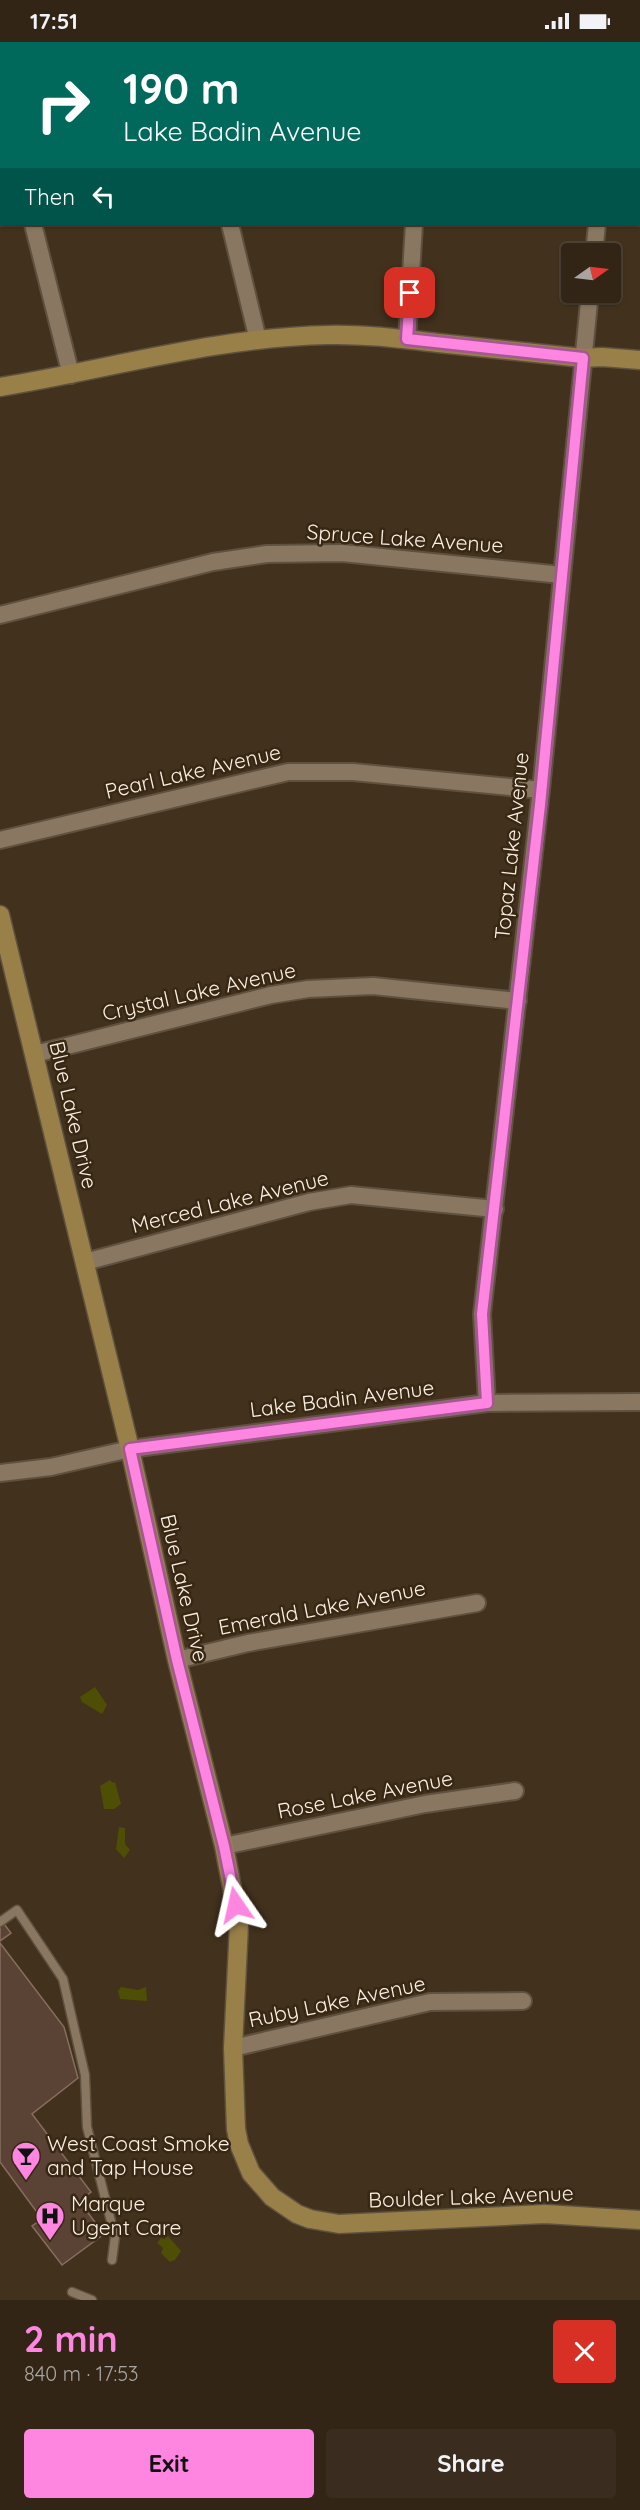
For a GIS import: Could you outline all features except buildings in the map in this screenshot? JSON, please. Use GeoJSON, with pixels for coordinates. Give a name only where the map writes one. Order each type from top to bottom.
{"type":"FeatureCollection","features":[{"type":"Feature","properties":{"kind":"street"},"geometry":{"type":"LineString","coordinates":[[33,225],[71,375]]}},
{"type":"Feature","properties":{"kind":"street"},"geometry":{"type":"LineString","coordinates":[[230,225],[258,340]]}},
{"type":"Feature","properties":{"kind":"street"},"geometry":{"type":"LineString","coordinates":[[407,339],[414,225]]}},
{"type":"Feature","properties":{"kind":"street"},"geometry":{"type":"LineString","coordinates":[[595,243],[597,225]]}},
{"type":"Feature","properties":{"kind":"street","name":"Topaz Lake Avenue"},"geometry":{"type":"LineString","coordinates":[[487,1403],[482,1314],[541,790],[589,303]]}},
{"type":"Feature","properties":{"kind":"street"},"geometry":{"type":"LineString","coordinates":[[0,387],[71,375],[178,350],[258,340],[329,335],[407,339],[583,358],[640,360]]}},
{"type":"Feature","properties":{"kind":"street","name":"Spruce Lake Avenue"},"geometry":{"type":"LineString","coordinates":[[0,615],[213,562],[267,554],[342,553],[562,575]]}},
{"type":"Feature","properties":{"kind":"street","name":"Pearl Lake Avenue"},"geometry":{"type":"LineString","coordinates":[[0,840],[288,772],[353,772],[541,790]]}},
{"type":"Feature","properties":{"kind":"street","name":"Blue Lake Drive"},"geometry":{"type":"LineString","coordinates":[[0,915],[130,1449],[177,1660],[224,1846],[239,1924],[233,2048],[236,2129],[239,2144],[251,2173],[261,2186],[284,2206],[310,2219],[339,2224]]}},
{"type":"Feature","properties":{"kind":"street","name":"Crystal Lake Avenue"},"geometry":{"type":"LineString","coordinates":[[35,1054],[271,995],[308,989],[373,986],[518,1001]]}},
{"type":"Feature","properties":{"kind":"street","name":"Merced Lake Avenue"},"geometry":{"type":"LineString","coordinates":[[85,1262],[309,1202],[351,1195],[495,1209]]}},
{"type":"Feature","properties":{"kind":"street","name":"Lake Badin Avenue"},"geometry":{"type":"LineString","coordinates":[[0,1473],[51,1467],[130,1449],[487,1403],[640,1402]]}},
{"type":"Feature","properties":{"kind":"street","name":"Emerald Lake Avenue"},"geometry":{"type":"LineString","coordinates":[[177,1660],[248,1643],[477,1603]]}},
{"type":"Feature","properties":{"kind":"street","name":"Rose Lake Avenue"},"geometry":{"type":"LineString","coordinates":[[224,1846],[425,1804],[515,1791]]}},
{"type":"Feature","properties":{"kind":"street","name":"Ruby Lake Avenue"},"geometry":{"type":"LineString","coordinates":[[233,2048],[430,2002],[523,2001]]}},
{"type":"Feature","properties":{"kind":"street","name":"Boulder Lake Avenue"},"geometry":{"type":"LineString","coordinates":[[339,2224],[545,2214],[640,2220]]}},
{"type":"Feature","properties":{"kind":"lane"},"geometry":{"type":"LineString","coordinates":[[0,1922],[17,1910],[63,1979],[85,2075],[87,2127],[115,2237],[112,2260]]}},
{"type":"Feature","properties":{"kind":"lane"},"geometry":{"type":"LineString","coordinates":[[72,2292],[92,2300]]}},
{"type":"Feature","properties":{"kind":"shaded area"},"geometry":{"type":"Polygon","coordinates":[[[95,1687],[107,1705],[102,1714],[82,1702],[80,1697],[95,1687]]]}},
{"type":"Feature","properties":{"kind":"shaded area"},"geometry":{"type":"Polygon","coordinates":[[[110,1780],[115,1782],[121,1804],[114,1809],[104,1809],[100,1786],[110,1780]]]}},
{"type":"Feature","properties":{"kind":"shaded area"},"geometry":{"type":"Polygon","coordinates":[[[119,1827],[125,1828],[125,1844],[130,1850],[124,1858],[116,1849],[119,1827]]]}},
{"type":"Feature","properties":{"kind":"shaded area"},"geometry":{"type":"Polygon","coordinates":[[[121,1987],[138,1990],[146,1987],[147,2001],[120,1999],[118,1991],[121,1987]]]}},
{"type":"Feature","properties":{"kind":"shaded area"},"geometry":{"type":"Polygon","coordinates":[[[168,2236],[181,2251],[175,2260],[170,2262],[161,2253],[163,2248],[157,2243],[161,2238],[168,2236]]]}},
{"type":"Feature","properties":{"kind":"place","name":"West Coast Smoke and Tap House"},"geometry":{"type":"Point","coordinates":[26,2182]}},
{"type":"Feature","properties":{"kind":"place","name":"Marque Ugent Care"},"geometry":{"type":"Point","coordinates":[50,2242]}},
{"type":"Feature","properties":{"kind":"route"},"geometry":{"type":"LineString","coordinates":[[236,1905],[224,1846],[177,1660],[130,1449],[487,1403],[482,1314],[540,805],[583,358],[407,339],[410,293]]}}]}
